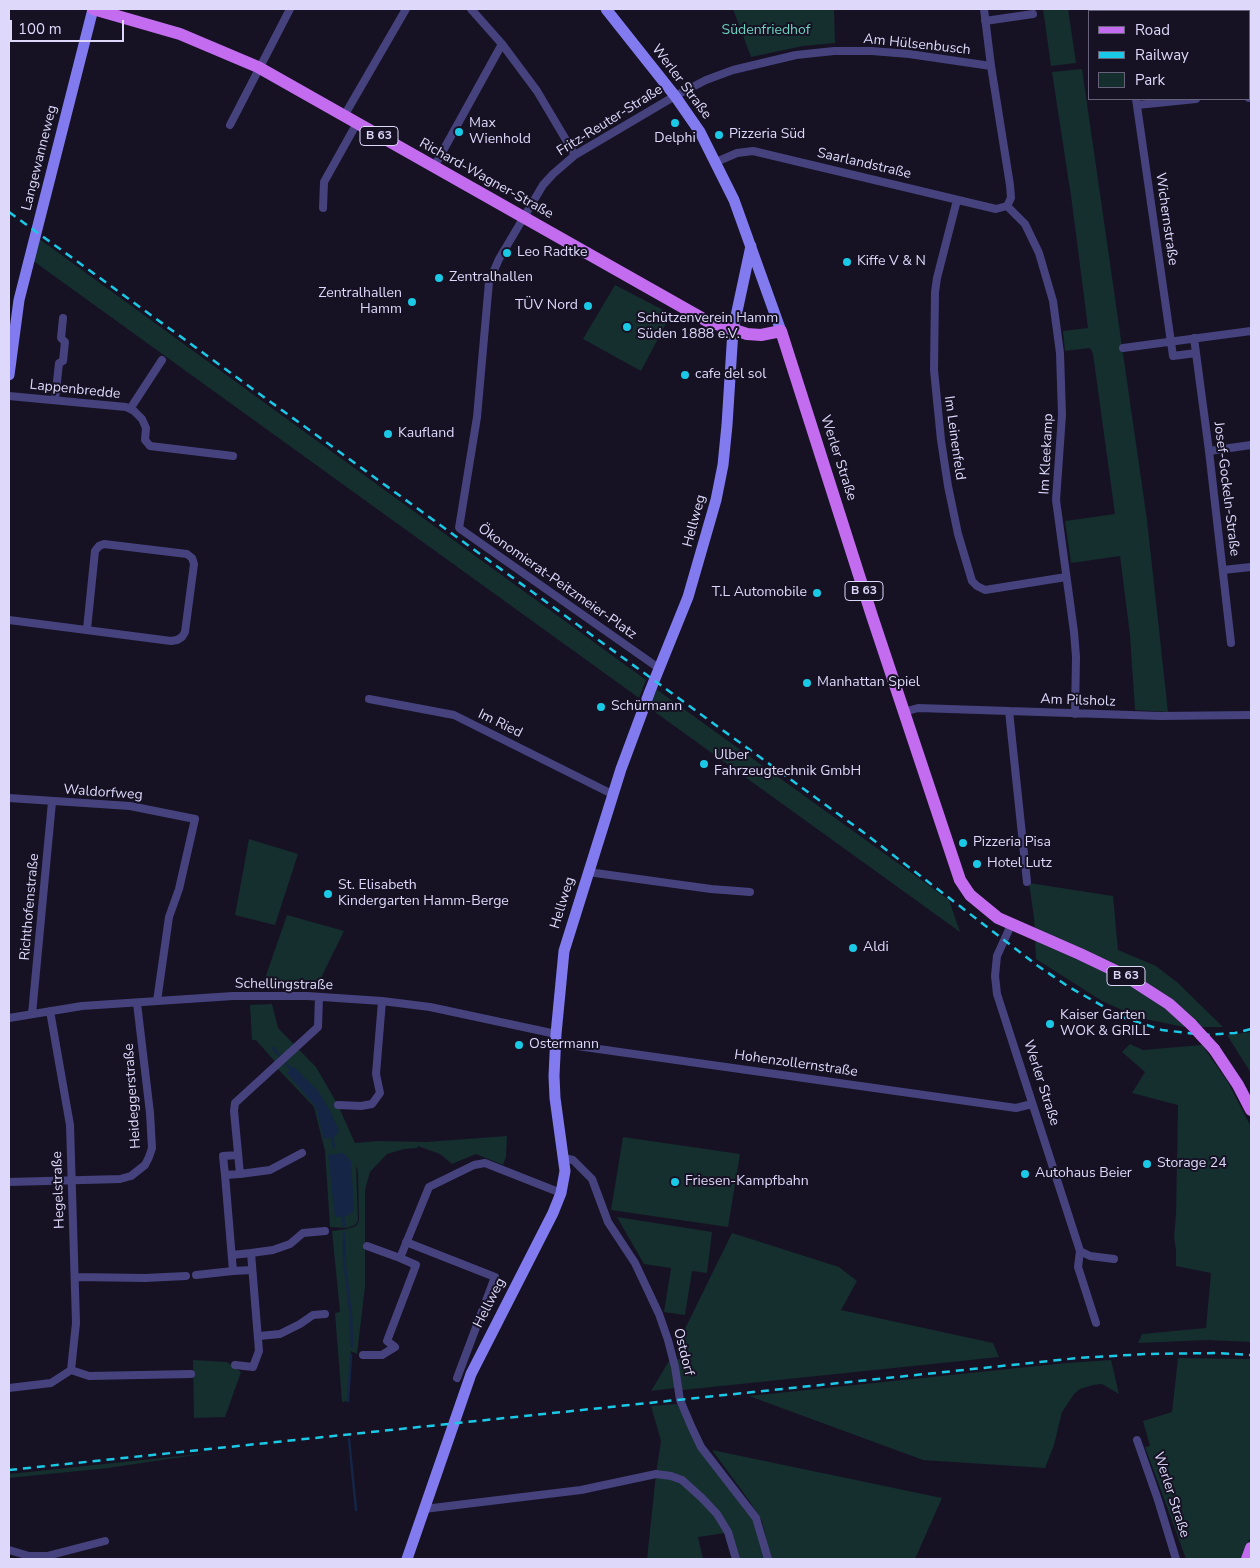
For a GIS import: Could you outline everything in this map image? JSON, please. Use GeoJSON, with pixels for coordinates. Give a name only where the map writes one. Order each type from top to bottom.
{"type":"FeatureCollection","features":[{"type":"Feature","properties":{"kind":"main road","name":"Richard-Wagner-Straße"},"geometry":{"type":"LineString","coordinates":[[93,9],[180,34],[258,68],[707,320],[747,334],[761,335],[781,331]]}},
{"type":"Feature","properties":{"kind":"main road","name":"Werler Straße"},"geometry":{"type":"LineString","coordinates":[[781,331],[960,880],[970,895],[987,911],[1011,925],[1124,975],[1162,999],[1191,1024],[1214,1049],[1238,1085],[1251,1110]]}},
{"type":"Feature","properties":{"kind":"main road"},"geometry":{"type":"LineString","coordinates":[[1247,1559],[1251,1548]]}},
{"type":"Feature","properties":{"kind":"street","name":"Langewanneweg"},"geometry":{"type":"LineString","coordinates":[[9,374],[19,300],[93,9]]}},
{"type":"Feature","properties":{"kind":"street"},"geometry":{"type":"LineString","coordinates":[[230,125],[290,9]]}},
{"type":"Feature","properties":{"kind":"street"},"geometry":{"type":"LineString","coordinates":[[344,116],[406,9]]}},
{"type":"Feature","properties":{"kind":"street"},"geometry":{"type":"LineString","coordinates":[[471,9],[502,44],[537,91],[575,155]]}},
{"type":"Feature","properties":{"kind":"street","name":"Werler Straße"},"geometry":{"type":"LineString","coordinates":[[606,9],[700,132],[734,200],[781,331]]}},
{"type":"Feature","properties":{"kind":"street"},"geometry":{"type":"LineString","coordinates":[[984,9],[1012,198],[1007,206]]}},
{"type":"Feature","properties":{"kind":"street"},"geometry":{"type":"LineString","coordinates":[[986,21],[1033,14]]}},
{"type":"Feature","properties":{"kind":"street"},"geometry":{"type":"LineString","coordinates":[[434,167],[502,44]]}},
{"type":"Feature","properties":{"kind":"street","name":"Am Hülsenbusch"},"geometry":{"type":"LineString","coordinates":[[674,96],[694,85],[732,70],[784,57],[828,51],[872,51],[909,54],[991,66]]}},
{"type":"Feature","properties":{"kind":"street","name":"Fritz-Reuter-Straße"},"geometry":{"type":"LineString","coordinates":[[479,387],[489,282],[494,268],[543,185],[575,155],[674,96]]}},
{"type":"Feature","properties":{"kind":"street"},"geometry":{"type":"LineString","coordinates":[[1137,102],[1176,100]]}},
{"type":"Feature","properties":{"kind":"street","name":"Wichernstraße"},"geometry":{"type":"LineString","coordinates":[[1137,102],[1171,342]]}},
{"type":"Feature","properties":{"kind":"street"},"geometry":{"type":"LineString","coordinates":[[323,208],[324,182],[357,123]]}},
{"type":"Feature","properties":{"kind":"street","name":"Saarlandstraße"},"geometry":{"type":"LineString","coordinates":[[716,162],[737,153],[753,151],[996,209],[1007,206]]}},
{"type":"Feature","properties":{"kind":"street","name":"Im Leinenfeld"},"geometry":{"type":"LineString","coordinates":[[957,200],[935,292],[934,370],[941,440],[958,534],[972,581],[985,590],[1066,577]]}},
{"type":"Feature","properties":{"kind":"street","name":"Im Kleekamp"},"geometry":{"type":"LineString","coordinates":[[1007,206],[1025,224],[1039,253],[1053,301],[1060,353],[1062,415],[1056,500],[1074,632],[1076,657],[1075,714]]}},
{"type":"Feature","properties":{"kind":"street","name":"Hellweg"},"geometry":{"type":"LineString","coordinates":[[407,1559],[471,1374],[553,1213],[561,1193],[565,1171],[555,1098],[556,1038],[564,951],[612,794],[650,691],[688,597],[716,500],[723,465],[733,330],[751,246]]}},
{"type":"Feature","properties":{"kind":"street"},"geometry":{"type":"LineString","coordinates":[[55,400],[59,363],[63,362],[65,342],[61,338],[63,318]]}},
{"type":"Feature","properties":{"kind":"street"},"geometry":{"type":"LineString","coordinates":[[1123,348],[1251,331]]}},
{"type":"Feature","properties":{"kind":"street","name":"Josef-Gockeln-Straße"},"geometry":{"type":"LineString","coordinates":[[1194,338],[1209,451],[1230,644]]}},
{"type":"Feature","properties":{"kind":"street"},"geometry":{"type":"LineString","coordinates":[[1171,342],[1173,356],[1196,353]]}},
{"type":"Feature","properties":{"kind":"street"},"geometry":{"type":"LineString","coordinates":[[130,409],[162,360]]}},
{"type":"Feature","properties":{"kind":"street","name":"Ökonomierat-Peitzmeier-Platz"},"geometry":{"type":"LineString","coordinates":[[479,387],[477,417],[459,528],[660,670]]}},
{"type":"Feature","properties":{"kind":"street","name":"Lappenbredde"},"geometry":{"type":"LineString","coordinates":[[9,396],[130,409],[139,414],[144,423],[145,440],[150,446],[233,456]]}},
{"type":"Feature","properties":{"kind":"street"},"geometry":{"type":"LineString","coordinates":[[1209,451],[1251,445]]}},
{"type":"Feature","properties":{"kind":"street"},"geometry":{"type":"LineString","coordinates":[[9,620],[171,641],[177,640],[185,632],[194,564],[192,558],[187,554],[101,545],[96,549],[87,629]]}},
{"type":"Feature","properties":{"kind":"street"},"geometry":{"type":"LineString","coordinates":[[1223,570],[1251,567]]}},
{"type":"Feature","properties":{"kind":"street","name":"Im Ried"},"geometry":{"type":"LineString","coordinates":[[369,699],[454,716],[612,794]]}},
{"type":"Feature","properties":{"kind":"street","name":"Am Pilsholz"},"geometry":{"type":"LineString","coordinates":[[904,712],[918,708],[1161,716],[1251,715]]}},
{"type":"Feature","properties":{"kind":"street"},"geometry":{"type":"LineString","coordinates":[[1009,711],[1027,882]]}},
{"type":"Feature","properties":{"kind":"street","name":"Waldorfweg"},"geometry":{"type":"LineString","coordinates":[[9,798],[130,806],[195,818],[179,889],[169,917],[157,1001]]}},
{"type":"Feature","properties":{"kind":"street","name":"Richthofenstraße"},"geometry":{"type":"LineString","coordinates":[[32,1014],[52,802]]}},
{"type":"Feature","properties":{"kind":"street"},"geometry":{"type":"LineString","coordinates":[[588,872],[711,889],[750,892]]}},
{"type":"Feature","properties":{"kind":"street","name":"Werler Straße"},"geometry":{"type":"LineString","coordinates":[[1011,925],[997,956],[995,985],[1080,1251],[1078,1267],[1096,1323]]}},
{"type":"Feature","properties":{"kind":"street","name":"Schellingstraße"},"geometry":{"type":"LineString","coordinates":[[9,1018],[82,1006],[256,996],[319,997],[382,1001],[430,1007],[556,1038]]}},
{"type":"Feature","properties":{"kind":"street"},"geometry":{"type":"LineString","coordinates":[[240,1174],[235,1103],[318,1027],[319,997]]}},
{"type":"Feature","properties":{"kind":"street"},"geometry":{"type":"LineString","coordinates":[[338,1105],[361,1106],[372,1104],[380,1093],[376,1074],[382,1001]]}},
{"type":"Feature","properties":{"kind":"street","name":"Heideggerstraße"},"geometry":{"type":"LineString","coordinates":[[9,1182],[126,1178],[142,1169],[152,1148],[150,1114],[137,1003]]}},
{"type":"Feature","properties":{"kind":"street","name":"Hegelstraße"},"geometry":{"type":"LineString","coordinates":[[50,1011],[70,1125],[76,1323],[71,1370]]}},
{"type":"Feature","properties":{"kind":"street","name":"Hohenzollernstraße"},"geometry":{"type":"LineString","coordinates":[[556,1038],[1016,1108],[1032,1104]]}},
{"type":"Feature","properties":{"kind":"street"},"geometry":{"type":"LineString","coordinates":[[225,1175],[270,1170],[302,1153]]}},
{"type":"Feature","properties":{"kind":"street"},"geometry":{"type":"LineString","coordinates":[[233,1271],[223,1156],[238,1154]]}},
{"type":"Feature","properties":{"kind":"street","name":"Ostdorf"},"geometry":{"type":"LineString","coordinates":[[564,1158],[573,1160],[592,1179],[608,1222],[635,1263],[659,1314],[675,1367],[680,1400],[701,1447],[756,1518],[768,1559]]}},
{"type":"Feature","properties":{"kind":"street"},"geometry":{"type":"LineString","coordinates":[[400,1258],[429,1187],[474,1164],[485,1163],[561,1193]]}},
{"type":"Feature","properties":{"kind":"street"},"geometry":{"type":"LineString","coordinates":[[232,1255],[273,1250],[290,1244],[303,1233],[325,1231]]}},
{"type":"Feature","properties":{"kind":"street"},"geometry":{"type":"LineString","coordinates":[[406,1242],[495,1277],[457,1378]]}},
{"type":"Feature","properties":{"kind":"street"},"geometry":{"type":"LineString","coordinates":[[367,1246],[416,1265]]}},
{"type":"Feature","properties":{"kind":"street"},"geometry":{"type":"LineString","coordinates":[[362,1356],[382,1356],[394,1347],[387,1341],[423,1249]]}},
{"type":"Feature","properties":{"kind":"street"},"geometry":{"type":"LineString","coordinates":[[1080,1251],[1090,1256],[1114,1259]]}},
{"type":"Feature","properties":{"kind":"street"},"geometry":{"type":"LineString","coordinates":[[235,1365],[253,1367],[259,1351],[251,1253]]}},
{"type":"Feature","properties":{"kind":"street"},"geometry":{"type":"LineString","coordinates":[[196,1275],[252,1270]]}},
{"type":"Feature","properties":{"kind":"street"},"geometry":{"type":"LineString","coordinates":[[75,1277],[145,1278],[186,1276]]}},
{"type":"Feature","properties":{"kind":"street"},"geometry":{"type":"LineString","coordinates":[[258,1336],[280,1334],[300,1324],[312,1315],[325,1314]]}},
{"type":"Feature","properties":{"kind":"street"},"geometry":{"type":"LineString","coordinates":[[9,1388],[50,1383],[71,1370],[89,1376],[191,1374]]}},
{"type":"Feature","properties":{"kind":"street","name":"Werler Straße"},"geometry":{"type":"LineString","coordinates":[[1137,1440],[1176,1559]]}},
{"type":"Feature","properties":{"kind":"street"},"geometry":{"type":"LineString","coordinates":[[424,1509],[581,1490],[656,1474],[671,1476],[682,1480],[717,1514],[728,1532],[736,1559]]}},
{"type":"Feature","properties":{"kind":"street"},"geometry":{"type":"LineString","coordinates":[[9,1550],[28,1556],[47,1556],[105,1542]]}},
{"type":"Feature","properties":{"kind":"green space","name":"Südenfriedhof"},"geometry":{"type":"Polygon","coordinates":[[[733,9],[834,9],[835,43],[803,46],[751,57],[733,9]]]}},
{"type":"Feature","properties":{"kind":"green space"},"geometry":{"type":"Polygon","coordinates":[[[1043,9],[1068,9],[1076,63],[1051,66],[1043,9]]]}},
{"type":"Feature","properties":{"kind":"green space"},"geometry":{"type":"Polygon","coordinates":[[[1082,69],[1147,520],[1168,712],[1135,710],[1130,635],[1120,556],[1071,563],[1065,521],[1115,514],[1093,354],[1090,348],[1065,351],[1063,331],[1088,328],[1072,203],[1052,72],[1082,69]]]}},
{"type":"Feature","properties":{"kind":"green space"},"geometry":{"type":"Polygon","coordinates":[[[38,238],[646,680],[639,698],[32,260],[38,238]]]}},
{"type":"Feature","properties":{"kind":"green space","name":"Schützenverein Hamm Süden 1888 e.V."},"geometry":{"type":"Polygon","coordinates":[[[615,285],[671,314],[641,371],[583,339],[615,285]]]}},
{"type":"Feature","properties":{"kind":"green space"},"geometry":{"type":"Polygon","coordinates":[[[656,689],[949,900],[960,932],[648,707],[656,689]]]}},
{"type":"Feature","properties":{"kind":"green space"},"geometry":{"type":"Polygon","coordinates":[[[249,839],[298,854],[275,925],[235,915],[249,839]]]}},
{"type":"Feature","properties":{"kind":"green space"},"geometry":{"type":"Polygon","coordinates":[[[1029,883],[1113,896],[1118,950],[1156,966],[1178,983],[1223,1027],[1184,1027],[1140,1018],[1102,1001],[1036,959],[1034,918],[1029,883]]]}},
{"type":"Feature","properties":{"kind":"green space"},"geometry":{"type":"Polygon","coordinates":[[[287,915],[344,931],[316,988],[262,987],[287,915]]]}},
{"type":"Feature","properties":{"kind":"green space"},"geometry":{"type":"Polygon","coordinates":[[[272,1004],[278,1028],[316,1067],[338,1105],[355,1143],[378,1141],[426,1142],[507,1136],[506,1157],[503,1165],[476,1154],[452,1164],[440,1154],[418,1146],[417,1148],[404,1149],[387,1154],[370,1172],[365,1190],[365,1287],[357,1354],[351,1351],[348,1401],[342,1402],[335,1313],[340,1312],[332,1231],[347,1229],[356,1226],[359,1221],[358,1173],[356,1165],[358,1221],[355,1225],[347,1228],[330,1227],[325,1151],[314,1107],[275,1066],[277,1064],[256,1040],[252,1040],[250,1005],[272,1004]]]}},
{"type":"Feature","properties":{"kind":"green space"},"geometry":{"type":"Polygon","coordinates":[[[1251,1032],[1251,1073],[1227,1035],[1251,1032]]]}},
{"type":"Feature","properties":{"kind":"green space"},"geometry":{"type":"Polygon","coordinates":[[[1130,1044],[1143,1050],[1202,1045],[1228,1082],[1250,1125],[1251,1342],[1208,1340],[1138,1343],[1142,1334],[1206,1328],[1211,1273],[1176,1266],[1174,1237],[1178,1105],[1132,1093],[1145,1072],[1122,1052],[1130,1044]]]}},
{"type":"Feature","properties":{"kind":"green space","name":"Friesen-Kampfbahn"},"geometry":{"type":"Polygon","coordinates":[[[623,1137],[740,1154],[728,1227],[611,1210],[623,1137]]]}},
{"type":"Feature","properties":{"kind":"green space"},"geometry":{"type":"Polygon","coordinates":[[[617,1217],[712,1232],[707,1273],[692,1271],[685,1315],[664,1312],[671,1268],[644,1264],[617,1217]]]}},
{"type":"Feature","properties":{"kind":"green space"},"geometry":{"type":"Polygon","coordinates":[[[732,1233],[839,1267],[857,1281],[841,1310],[993,1343],[999,1357],[683,1390],[675,1388],[651,1391],[669,1361],[679,1359],[681,1337],[732,1233]]]}},
{"type":"Feature","properties":{"kind":"green space"},"geometry":{"type":"Polygon","coordinates":[[[1178,1358],[1251,1359],[1251,1535],[1242,1559],[1186,1559],[1145,1447],[1150,1446],[1143,1421],[1172,1412],[1178,1358]]]}},
{"type":"Feature","properties":{"kind":"green space"},"geometry":{"type":"Polygon","coordinates":[[[193,1360],[227,1362],[241,1372],[225,1417],[194,1418],[193,1360]]]}},
{"type":"Feature","properties":{"kind":"green space"},"geometry":{"type":"Polygon","coordinates":[[[1111,1360],[1119,1394],[1102,1384],[1080,1389],[1074,1394],[1062,1412],[1054,1445],[1045,1468],[923,1460],[749,1396],[1066,1363],[1111,1360]]]}},
{"type":"Feature","properties":{"kind":"green space"},"geometry":{"type":"Polygon","coordinates":[[[677,1404],[702,1451],[755,1523],[766,1559],[739,1559],[730,1531],[718,1513],[684,1479],[668,1473],[659,1474],[682,1480],[717,1514],[725,1533],[698,1537],[703,1559],[647,1559],[661,1441],[651,1406],[677,1404]]]}},
{"type":"Feature","properties":{"kind":"green space"},"geometry":{"type":"Polygon","coordinates":[[[712,1450],[942,1498],[915,1559],[771,1559],[762,1521],[712,1450]]]}},
{"type":"Feature","properties":{"kind":"green space"},"geometry":{"type":"Polygon","coordinates":[[[209,1453],[108,1468],[9,1478],[9,1474],[209,1453]]]}},
{"type":"Feature","properties":{"kind":"water"},"geometry":{"type":"Polygon","coordinates":[[[294,1067],[318,1091],[330,1111],[339,1131],[334,1137],[324,1139],[316,1107],[287,1073],[294,1067]]]}},
{"type":"Feature","properties":{"kind":"water"},"geometry":{"type":"Polygon","coordinates":[[[343,1153],[351,1161],[354,1211],[347,1216],[335,1217],[328,1155],[343,1153]]]}},
{"type":"Feature","properties":{"kind":"waterway"},"geometry":{"type":"LineString","coordinates":[[273,1048],[280,1056]]}},
{"type":"Feature","properties":{"kind":"waterway"},"geometry":{"type":"LineString","coordinates":[[285,1062],[291,1069]]}},
{"type":"Feature","properties":{"kind":"waterway"},"geometry":{"type":"LineString","coordinates":[[332,1138],[334,1147]]}},
{"type":"Feature","properties":{"kind":"waterway"},"geometry":{"type":"LineString","coordinates":[[343,1217],[344,1226]]}},
{"type":"Feature","properties":{"kind":"waterway"},"geometry":{"type":"LineString","coordinates":[[344,1233],[344,1259],[351,1316],[352,1347]]}},
{"type":"Feature","properties":{"kind":"waterway"},"geometry":{"type":"LineString","coordinates":[[348,1401],[351,1355]]}},
{"type":"Feature","properties":{"kind":"waterway"},"geometry":{"type":"LineString","coordinates":[[349,1439],[356,1510]]}},
{"type":"Feature","properties":{"kind":"railway"},"geometry":{"type":"LineString","coordinates":[[9,212],[863,832],[1038,966],[1069,987],[1122,1017],[1162,1030],[1205,1035],[1235,1033],[1251,1029]]}},
{"type":"Feature","properties":{"kind":"railway"},"geometry":{"type":"LineString","coordinates":[[9,1470],[1078,1358],[1146,1354],[1217,1353],[1251,1355]]}},
{"type":"Feature","properties":{"kind":"place","name":"Delphi"},"geometry":{"type":"Point","coordinates":[675,123]}},
{"type":"Feature","properties":{"kind":"place","name":"Max Wienhold"},"geometry":{"type":"Point","coordinates":[459,132]}},
{"type":"Feature","properties":{"kind":"place","name":"Pizzeria Süd"},"geometry":{"type":"Point","coordinates":[719,135]}},
{"type":"Feature","properties":{"kind":"place","name":"Leo Radtke"},"geometry":{"type":"Point","coordinates":[507,253]}},
{"type":"Feature","properties":{"kind":"place","name":"Kiffe V & N"},"geometry":{"type":"Point","coordinates":[847,262]}},
{"type":"Feature","properties":{"kind":"place","name":"Zentralhallen"},"geometry":{"type":"Point","coordinates":[439,278]}},
{"type":"Feature","properties":{"kind":"place","name":"Zentralhallen Hamm"},"geometry":{"type":"Point","coordinates":[412,302]}},
{"type":"Feature","properties":{"kind":"place","name":"TÜV Nord"},"geometry":{"type":"Point","coordinates":[588,306]}},
{"type":"Feature","properties":{"kind":"place","name":"Schützenverein Hamm Süden 1888 e.V."},"geometry":{"type":"Point","coordinates":[627,327]}},
{"type":"Feature","properties":{"kind":"place","name":"cafe del sol"},"geometry":{"type":"Point","coordinates":[685,375]}},
{"type":"Feature","properties":{"kind":"place","name":"Kaufland"},"geometry":{"type":"Point","coordinates":[388,434]}},
{"type":"Feature","properties":{"kind":"place","name":"T.L Automobile"},"geometry":{"type":"Point","coordinates":[817,593]}},
{"type":"Feature","properties":{"kind":"place","name":"Manhattan Spiel"},"geometry":{"type":"Point","coordinates":[807,683]}},
{"type":"Feature","properties":{"kind":"place","name":"Schürmann"},"geometry":{"type":"Point","coordinates":[601,707]}},
{"type":"Feature","properties":{"kind":"place","name":"Ulber Fahrzeugtechnik GmbH"},"geometry":{"type":"Point","coordinates":[704,764]}},
{"type":"Feature","properties":{"kind":"place","name":"Pizzeria Pisa"},"geometry":{"type":"Point","coordinates":[963,843]}},
{"type":"Feature","properties":{"kind":"place","name":"Hotel Lutz"},"geometry":{"type":"Point","coordinates":[977,864]}},
{"type":"Feature","properties":{"kind":"place","name":"St. Elisabeth Kindergarten Hamm-Berge"},"geometry":{"type":"Point","coordinates":[328,894]}},
{"type":"Feature","properties":{"kind":"place","name":"Aldi"},"geometry":{"type":"Point","coordinates":[853,948]}},
{"type":"Feature","properties":{"kind":"place","name":"Kaiser Garten WOK & GRILL"},"geometry":{"type":"Point","coordinates":[1050,1024]}},
{"type":"Feature","properties":{"kind":"place","name":"Ostermann"},"geometry":{"type":"Point","coordinates":[519,1045]}},
{"type":"Feature","properties":{"kind":"place","name":"Storage 24"},"geometry":{"type":"Point","coordinates":[1147,1164]}},
{"type":"Feature","properties":{"kind":"place","name":"Autohaus Beier"},"geometry":{"type":"Point","coordinates":[1025,1174]}},
{"type":"Feature","properties":{"kind":"place","name":"Friesen-Kampfbahn"},"geometry":{"type":"Point","coordinates":[675,1182]}}]}
